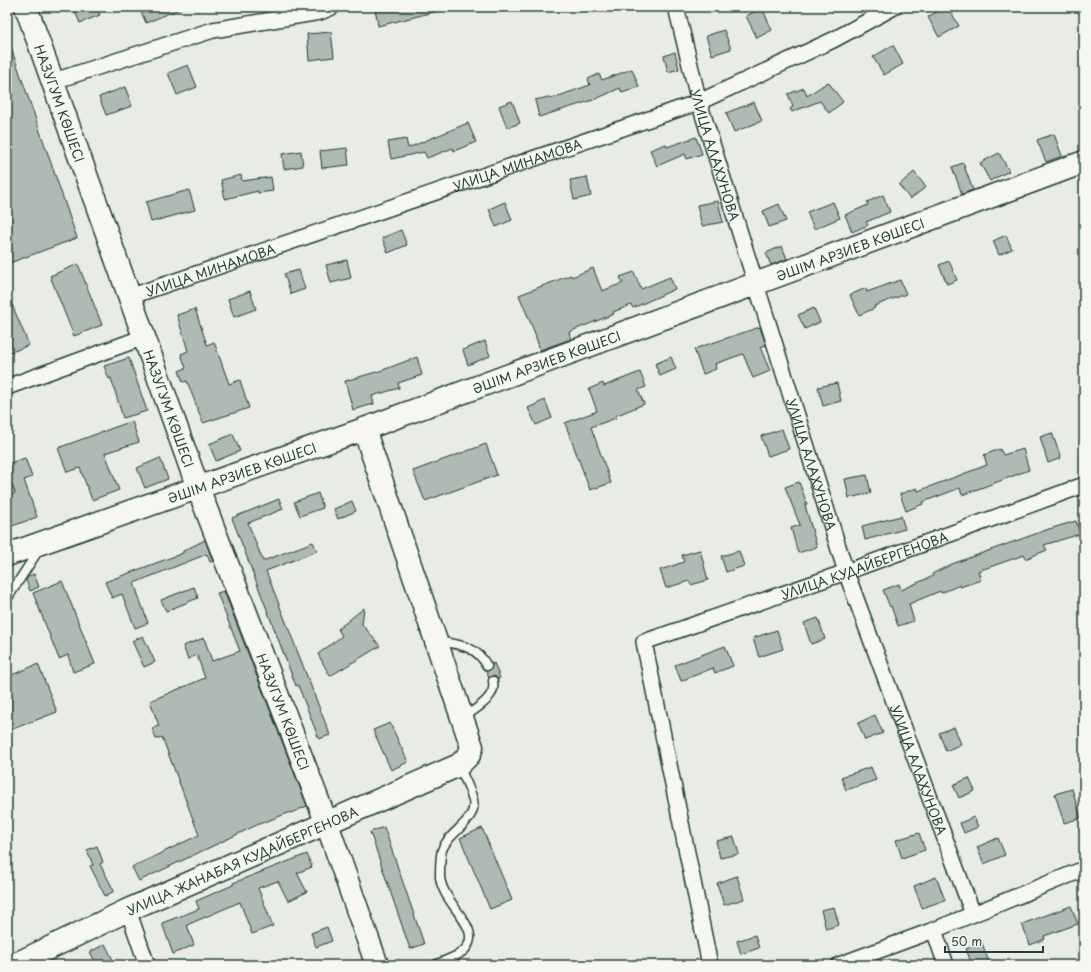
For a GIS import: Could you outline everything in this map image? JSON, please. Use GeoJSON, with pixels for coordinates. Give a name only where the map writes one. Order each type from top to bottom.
{"type":"FeatureCollection","features":[{"type":"Feature","properties":{"kind":"street","name":"НАЗУГУМ КӨШЕСІ"},"geometry":{"type":"LineString","coordinates":[[26,7],[54,81],[129,297],[198,488],[327,824],[377,965]]}},
{"type":"Feature","properties":{"kind":"street"},"geometry":{"type":"LineString","coordinates":[[54,81],[213,30],[320,12],[332,7]]}},
{"type":"Feature","properties":{"kind":"street","name":"УЛИЦА АЛАХУНОВА"},"geometry":{"type":"LineString","coordinates":[[676,7],[699,102],[846,572],[972,914]]}},
{"type":"Feature","properties":{"kind":"street","name":"УЛИЦА МИНАМОВА"},"geometry":{"type":"LineString","coordinates":[[129,297],[699,102],[833,40],[894,7]]}},
{"type":"Feature","properties":{"kind":"street","name":"ӘШІМ АРЗИЕВ КӨШЕСІ"},"geometry":{"type":"LineString","coordinates":[[7,555],[364,429],[757,285],[1084,162]]}},
{"type":"Feature","properties":{"kind":"street"},"geometry":{"type":"LineString","coordinates":[[7,387],[144,337]]}},
{"type":"Feature","properties":{"kind":"street"},"geometry":{"type":"LineString","coordinates":[[364,429],[472,747],[464,760]]}},
{"type":"Feature","properties":{"kind":"street","name":"УЛИЦА КУДАЙБЕРГЕНОВА"},"geometry":{"type":"LineString","coordinates":[[710,965],[644,642],[846,572],[1084,485]]}},
{"type":"Feature","properties":{"kind":"street","name":"УЛИЦА ЖАНАБАЯ КУДАЙБЕРГЕНОВА"},"geometry":{"type":"LineString","coordinates":[[14,965],[128,910],[327,824],[464,760]]}},
{"type":"Feature","properties":{"kind":"street"},"geometry":{"type":"LineString","coordinates":[[839,965],[934,930],[1084,869]]}},
{"type":"Feature","properties":{"kind":"street"},"geometry":{"type":"LineString","coordinates":[[128,910],[147,965]]}},
{"type":"Feature","properties":{"kind":"street"},"geometry":{"type":"LineString","coordinates":[[934,930],[946,965]]}},
{"type":"Feature","properties":{"kind":"lane"},"geometry":{"type":"LineString","coordinates":[[7,599],[44,542]]}},
{"type":"Feature","properties":{"kind":"lane"},"geometry":{"type":"LineString","coordinates":[[435,640],[464,646],[476,651],[482,657],[487,666]]}},
{"type":"Feature","properties":{"kind":"lane"},"geometry":{"type":"LineString","coordinates":[[462,718],[488,698],[494,690],[493,680]]}},
{"type":"Feature","properties":{"kind":"lane"},"geometry":{"type":"LineString","coordinates":[[435,965],[461,953],[467,948],[470,939],[469,928],[444,892],[440,877],[442,850],[450,838],[473,811],[473,800],[464,760]]}},
{"type":"Feature","properties":{"kind":"building"},"geometry":{"type":"Polygon","coordinates":[[[73,7],[96,7],[100,15],[80,23],[73,7]]]}},
{"type":"Feature","properties":{"kind":"building"},"geometry":{"type":"Polygon","coordinates":[[[139,7],[184,7],[146,23],[139,7]]]}},
{"type":"Feature","properties":{"kind":"building"},"geometry":{"type":"Polygon","coordinates":[[[375,7],[442,7],[442,10],[378,26],[375,7]]]}},
{"type":"Feature","properties":{"kind":"building"},"geometry":{"type":"Polygon","coordinates":[[[945,7],[948,7],[959,26],[939,37],[928,17],[945,7]]]}},
{"type":"Feature","properties":{"kind":"building"},"geometry":{"type":"Polygon","coordinates":[[[762,8],[772,30],[757,38],[746,16],[762,8]]]}},
{"type":"Feature","properties":{"kind":"building"},"geometry":{"type":"Polygon","coordinates":[[[724,30],[731,49],[712,55],[706,36],[724,30]]]}},
{"type":"Feature","properties":{"kind":"building"},"geometry":{"type":"Polygon","coordinates":[[[331,32],[334,57],[309,60],[307,34],[331,32]]]}},
{"type":"Feature","properties":{"kind":"building"},"geometry":{"type":"Polygon","coordinates":[[[7,42],[9,42],[77,238],[7,264],[7,42]]]}},
{"type":"Feature","properties":{"kind":"building"},"geometry":{"type":"Polygon","coordinates":[[[893,45],[903,64],[884,75],[873,57],[893,45]]]}},
{"type":"Feature","properties":{"kind":"building"},"geometry":{"type":"Polygon","coordinates":[[[675,52],[679,69],[668,72],[664,56],[675,52]]]}},
{"type":"Feature","properties":{"kind":"building"},"geometry":{"type":"Polygon","coordinates":[[[188,65],[197,87],[177,95],[168,73],[188,65]]]}},
{"type":"Feature","properties":{"kind":"building"},"geometry":{"type":"Polygon","coordinates":[[[632,69],[639,87],[622,93],[620,88],[596,99],[539,117],[535,100],[549,97],[550,99],[590,85],[588,79],[599,74],[602,80],[632,69]]]}},
{"type":"Feature","properties":{"kind":"building"},"geometry":{"type":"Polygon","coordinates":[[[828,82],[843,102],[829,113],[820,101],[792,112],[790,109],[793,107],[788,94],[804,88],[807,96],[828,82]]]}},
{"type":"Feature","properties":{"kind":"building"},"geometry":{"type":"Polygon","coordinates":[[[125,87],[132,106],[106,115],[99,97],[125,87]]]}},
{"type":"Feature","properties":{"kind":"building"},"geometry":{"type":"Polygon","coordinates":[[[512,101],[520,123],[507,128],[499,106],[512,101]]]}},
{"type":"Feature","properties":{"kind":"building"},"geometry":{"type":"Polygon","coordinates":[[[754,102],[762,121],[734,132],[726,113],[754,102]]]}},
{"type":"Feature","properties":{"kind":"building"},"geometry":{"type":"Polygon","coordinates":[[[468,123],[476,142],[454,151],[453,148],[427,158],[424,152],[391,159],[388,142],[406,139],[408,148],[468,123]]]}},
{"type":"Feature","properties":{"kind":"building"},"geometry":{"type":"Polygon","coordinates":[[[1054,134],[1062,156],[1046,162],[1037,140],[1054,134]]]}},
{"type":"Feature","properties":{"kind":"building"},"geometry":{"type":"Polygon","coordinates":[[[696,137],[702,154],[687,159],[685,154],[657,166],[650,150],[666,144],[667,147],[696,137]]]}},
{"type":"Feature","properties":{"kind":"building"},"geometry":{"type":"Polygon","coordinates":[[[347,148],[349,165],[322,168],[320,151],[347,148]]]}},
{"type":"Feature","properties":{"kind":"building"},"geometry":{"type":"Polygon","coordinates":[[[301,151],[303,166],[284,169],[282,154],[301,151]]]}},
{"type":"Feature","properties":{"kind":"building"},"geometry":{"type":"Polygon","coordinates":[[[999,153],[1009,171],[990,181],[980,163],[999,153]]]}},
{"type":"Feature","properties":{"kind":"building"},"geometry":{"type":"Polygon","coordinates":[[[963,163],[973,190],[962,194],[952,167],[963,163]]]}},
{"type":"Feature","properties":{"kind":"building"},"geometry":{"type":"Polygon","coordinates":[[[914,172],[926,187],[910,199],[899,185],[914,172]]]}},
{"type":"Feature","properties":{"kind":"building"},"geometry":{"type":"Polygon","coordinates":[[[241,175],[242,181],[271,177],[273,191],[258,193],[258,191],[225,199],[221,180],[241,175]]]}},
{"type":"Feature","properties":{"kind":"building"},"geometry":{"type":"Polygon","coordinates":[[[587,177],[591,196],[574,200],[570,180],[587,177]]]}},
{"type":"Feature","properties":{"kind":"building"},"geometry":{"type":"Polygon","coordinates":[[[189,190],[195,210],[151,222],[146,202],[189,190]]]}},
{"type":"Feature","properties":{"kind":"building"},"geometry":{"type":"Polygon","coordinates":[[[883,195],[890,212],[866,222],[868,225],[852,232],[845,215],[868,205],[867,202],[883,195]]]}},
{"type":"Feature","properties":{"kind":"building"},"geometry":{"type":"Polygon","coordinates":[[[718,201],[723,222],[702,226],[697,205],[718,201]]]}},
{"type":"Feature","properties":{"kind":"building"},"geometry":{"type":"Polygon","coordinates":[[[505,202],[512,220],[496,227],[489,209],[505,202]]]}},
{"type":"Feature","properties":{"kind":"building"},"geometry":{"type":"Polygon","coordinates":[[[833,202],[840,218],[814,229],[807,212],[833,202]]]}},
{"type":"Feature","properties":{"kind":"building"},"geometry":{"type":"Polygon","coordinates":[[[779,204],[786,221],[769,227],[763,211],[779,204]]]}},
{"type":"Feature","properties":{"kind":"building"},"geometry":{"type":"Polygon","coordinates":[[[401,230],[407,245],[388,253],[382,238],[401,230]]]}},
{"type":"Feature","properties":{"kind":"building"},"geometry":{"type":"Polygon","coordinates":[[[1006,235],[1012,249],[999,255],[993,241],[1006,235]]]}},
{"type":"Feature","properties":{"kind":"building"},"geometry":{"type":"Polygon","coordinates":[[[782,246],[787,259],[771,265],[766,253],[782,246]]]}},
{"type":"Feature","properties":{"kind":"building"},"geometry":{"type":"Polygon","coordinates":[[[347,260],[351,278],[331,283],[326,265],[347,260]]]}},
{"type":"Feature","properties":{"kind":"building"},"geometry":{"type":"Polygon","coordinates":[[[949,261],[957,280],[947,284],[939,265],[949,261]]]}},
{"type":"Feature","properties":{"kind":"building"},"geometry":{"type":"Polygon","coordinates":[[[78,264],[102,325],[74,336],[50,276],[78,264]]]}},
{"type":"Feature","properties":{"kind":"building"},"geometry":{"type":"Polygon","coordinates":[[[593,268],[602,291],[623,283],[620,277],[634,272],[641,289],[670,277],[675,289],[633,308],[631,305],[613,312],[614,314],[569,332],[571,339],[540,350],[519,295],[571,275],[572,277],[593,268]]]}},
{"type":"Feature","properties":{"kind":"building"},"geometry":{"type":"Polygon","coordinates":[[[299,270],[305,289],[291,294],[284,274],[299,270]]]}},
{"type":"Feature","properties":{"kind":"building"},"geometry":{"type":"Polygon","coordinates":[[[900,280],[906,294],[874,306],[875,308],[859,315],[850,295],[866,288],[867,292],[900,280]]]}},
{"type":"Feature","properties":{"kind":"building"},"geometry":{"type":"Polygon","coordinates":[[[250,291],[256,309],[234,317],[228,299],[250,291]]]}},
{"type":"Feature","properties":{"kind":"building"},"geometry":{"type":"Polygon","coordinates":[[[7,293],[29,345],[7,354],[7,293]]]}},
{"type":"Feature","properties":{"kind":"building"},"geometry":{"type":"Polygon","coordinates":[[[814,308],[820,322],[805,329],[798,315],[814,308]]]}},
{"type":"Feature","properties":{"kind":"building"},"geometry":{"type":"Polygon","coordinates":[[[195,309],[207,345],[214,342],[229,384],[240,380],[249,408],[203,423],[187,381],[183,382],[179,371],[186,368],[181,354],[188,351],[177,315],[195,309]]]}},
{"type":"Feature","properties":{"kind":"building"},"geometry":{"type":"Polygon","coordinates":[[[760,327],[766,345],[760,347],[770,371],[753,378],[743,354],[715,364],[716,369],[703,374],[694,349],[760,327]]]}},
{"type":"Feature","properties":{"kind":"building"},"geometry":{"type":"Polygon","coordinates":[[[485,341],[490,356],[468,365],[463,350],[485,341]]]}},
{"type":"Feature","properties":{"kind":"building"},"geometry":{"type":"Polygon","coordinates":[[[417,357],[422,375],[398,383],[399,388],[372,396],[374,404],[353,410],[345,381],[383,370],[417,357]]]}},
{"type":"Feature","properties":{"kind":"building"},"geometry":{"type":"Polygon","coordinates":[[[671,357],[676,369],[660,376],[655,364],[671,357]]]}},
{"type":"Feature","properties":{"kind":"building"},"geometry":{"type":"Polygon","coordinates":[[[129,358],[147,411],[123,418],[111,378],[109,379],[104,366],[129,358]]]}},
{"type":"Feature","properties":{"kind":"building"},"geometry":{"type":"Polygon","coordinates":[[[640,372],[646,387],[638,390],[644,404],[615,416],[616,418],[591,427],[611,483],[590,490],[565,423],[597,411],[589,389],[603,383],[604,386],[640,372]]]}},
{"type":"Feature","properties":{"kind":"building"},"geometry":{"type":"Polygon","coordinates":[[[837,383],[841,401],[823,406],[818,387],[837,383]]]}},
{"type":"Feature","properties":{"kind":"building"},"geometry":{"type":"Polygon","coordinates":[[[545,400],[552,418],[536,425],[528,408],[545,400]]]}},
{"type":"Feature","properties":{"kind":"building"},"geometry":{"type":"Polygon","coordinates":[[[132,421],[139,442],[105,453],[119,490],[92,500],[80,468],[67,472],[58,448],[132,421]]]}},
{"type":"Feature","properties":{"kind":"building"},"geometry":{"type":"Polygon","coordinates":[[[782,429],[789,449],[768,456],[761,436],[782,429]]]}},
{"type":"Feature","properties":{"kind":"building"},"geometry":{"type":"Polygon","coordinates":[[[1052,433],[1061,458],[1048,463],[1040,437],[1052,433]]]}},
{"type":"Feature","properties":{"kind":"building"},"geometry":{"type":"Polygon","coordinates":[[[233,434],[240,451],[216,461],[209,444],[233,434]]]}},
{"type":"Feature","properties":{"kind":"building"},"geometry":{"type":"Polygon","coordinates":[[[486,444],[497,475],[425,501],[413,471],[486,444]]]}},
{"type":"Feature","properties":{"kind":"building"},"geometry":{"type":"Polygon","coordinates":[[[1000,449],[1003,455],[1023,449],[1029,470],[962,495],[960,488],[923,502],[923,504],[906,511],[900,494],[917,488],[918,491],[987,465],[984,455],[1000,449]]]}},
{"type":"Feature","properties":{"kind":"building"},"geometry":{"type":"Polygon","coordinates":[[[25,458],[32,477],[24,480],[37,517],[7,528],[7,496],[15,493],[7,472],[7,464],[25,458]]]}},
{"type":"Feature","properties":{"kind":"building"},"geometry":{"type":"Polygon","coordinates":[[[160,458],[168,479],[145,488],[137,468],[160,458]]]}},
{"type":"Feature","properties":{"kind":"building"},"geometry":{"type":"Polygon","coordinates":[[[867,475],[871,493],[849,498],[845,479],[867,475]]]}},
{"type":"Feature","properties":{"kind":"building"},"geometry":{"type":"Polygon","coordinates":[[[799,482],[807,504],[805,505],[817,547],[798,553],[791,528],[800,525],[785,487],[799,482]]]}},
{"type":"Feature","properties":{"kind":"building"},"geometry":{"type":"Polygon","coordinates":[[[318,493],[323,508],[300,516],[294,502],[318,493]]]}},
{"type":"Feature","properties":{"kind":"building"},"geometry":{"type":"Polygon","coordinates":[[[279,499],[283,509],[248,523],[263,561],[313,542],[317,551],[266,571],[330,735],[319,739],[298,685],[296,686],[232,518],[279,499]]]}},
{"type":"Feature","properties":{"kind":"building"},"geometry":{"type":"Polygon","coordinates":[[[352,501],[356,511],[338,519],[334,509],[352,501]]]}},
{"type":"Feature","properties":{"kind":"building"},"geometry":{"type":"Polygon","coordinates":[[[901,516],[905,529],[865,540],[862,526],[901,516]]]}},
{"type":"Feature","properties":{"kind":"building"},"geometry":{"type":"Polygon","coordinates":[[[1076,521],[1080,534],[1044,545],[1047,550],[1025,559],[1024,555],[978,571],[981,580],[960,587],[960,585],[941,593],[940,591],[909,604],[914,621],[898,626],[891,606],[890,607],[883,590],[899,584],[901,590],[933,576],[932,574],[952,564],[1049,529],[1076,521]]]}},
{"type":"Feature","properties":{"kind":"building"},"geometry":{"type":"Polygon","coordinates":[[[205,540],[213,561],[210,562],[207,554],[134,583],[148,623],[135,628],[122,594],[112,598],[105,582],[183,553],[183,551],[205,540]]]}},
{"type":"Feature","properties":{"kind":"building"},"geometry":{"type":"Polygon","coordinates":[[[700,550],[708,580],[691,585],[689,581],[666,588],[660,570],[684,562],[682,555],[700,550]]]}},
{"type":"Feature","properties":{"kind":"building"},"geometry":{"type":"Polygon","coordinates":[[[739,551],[744,566],[726,572],[721,556],[739,551]]]}},
{"type":"Feature","properties":{"kind":"building"},"geometry":{"type":"Polygon","coordinates":[[[34,574],[39,587],[30,591],[26,580],[29,576],[34,574]]]}},
{"type":"Feature","properties":{"kind":"building"},"geometry":{"type":"Polygon","coordinates":[[[62,581],[95,664],[73,672],[68,655],[59,659],[33,593],[62,581]]]}},
{"type":"Feature","properties":{"kind":"building"},"geometry":{"type":"Polygon","coordinates":[[[194,587],[198,598],[166,611],[161,600],[194,587]]]}},
{"type":"Feature","properties":{"kind":"building"},"geometry":{"type":"Polygon","coordinates":[[[224,591],[307,806],[259,824],[139,881],[132,867],[199,835],[162,737],[156,739],[152,728],[159,726],[150,701],[205,678],[197,655],[188,659],[183,646],[204,638],[212,661],[240,651],[217,593],[224,591]]]}},
{"type":"Feature","properties":{"kind":"building"},"geometry":{"type":"Polygon","coordinates":[[[364,608],[362,624],[380,646],[330,676],[318,654],[342,636],[338,629],[364,608]]]}},
{"type":"Feature","properties":{"kind":"building"},"geometry":{"type":"Polygon","coordinates":[[[818,618],[825,639],[811,644],[804,623],[818,618]]]}},
{"type":"Feature","properties":{"kind":"building"},"geometry":{"type":"Polygon","coordinates":[[[777,630],[783,649],[759,657],[753,638],[777,630]]]}},
{"type":"Feature","properties":{"kind":"building"},"geometry":{"type":"Polygon","coordinates":[[[143,636],[155,662],[144,667],[132,641],[143,636]]]}},
{"type":"Feature","properties":{"kind":"building"},"geometry":{"type":"Polygon","coordinates":[[[725,646],[733,666],[715,673],[713,668],[681,681],[675,665],[725,646]]]}},
{"type":"Feature","properties":{"kind":"building"},"geometry":{"type":"Polygon","coordinates":[[[494,663],[500,678],[498,679],[493,676],[489,678],[486,671],[490,670],[492,664],[494,663]]]}},
{"type":"Feature","properties":{"kind":"building"},"geometry":{"type":"Polygon","coordinates":[[[38,664],[57,712],[10,730],[7,724],[7,677],[38,664]]]}},
{"type":"Feature","properties":{"kind":"building"},"geometry":{"type":"Polygon","coordinates":[[[875,715],[883,733],[865,740],[858,723],[875,715]]]}},
{"type":"Feature","properties":{"kind":"building"},"geometry":{"type":"Polygon","coordinates":[[[390,723],[408,762],[391,770],[373,730],[390,723]]]}},
{"type":"Feature","properties":{"kind":"building"},"geometry":{"type":"Polygon","coordinates":[[[954,727],[961,744],[946,751],[939,733],[954,727]]]}},
{"type":"Feature","properties":{"kind":"building"},"geometry":{"type":"Polygon","coordinates":[[[871,767],[876,780],[846,790],[841,777],[871,767]]]}},
{"type":"Feature","properties":{"kind":"building"},"geometry":{"type":"Polygon","coordinates":[[[969,778],[975,791],[959,798],[953,785],[969,778]]]}},
{"type":"Feature","properties":{"kind":"building"},"geometry":{"type":"Polygon","coordinates":[[[1072,789],[1081,818],[1064,823],[1055,794],[1072,789]]]}},
{"type":"Feature","properties":{"kind":"building"},"geometry":{"type":"Polygon","coordinates":[[[974,817],[978,827],[964,833],[960,823],[974,817]]]}},
{"type":"Feature","properties":{"kind":"building"},"geometry":{"type":"Polygon","coordinates":[[[384,827],[424,944],[410,949],[370,832],[384,827]]]}},
{"type":"Feature","properties":{"kind":"building"},"geometry":{"type":"Polygon","coordinates":[[[482,828],[512,900],[490,909],[460,838],[482,828]]]}},
{"type":"Feature","properties":{"kind":"building"},"geometry":{"type":"Polygon","coordinates":[[[919,833],[925,850],[902,858],[896,840],[919,833]]]}},
{"type":"Feature","properties":{"kind":"building"},"geometry":{"type":"Polygon","coordinates":[[[734,837],[739,854],[720,858],[716,841],[734,837]]]}},
{"type":"Feature","properties":{"kind":"building"},"geometry":{"type":"Polygon","coordinates":[[[998,838],[1005,855],[984,864],[977,847],[998,838]]]}},
{"type":"Feature","properties":{"kind":"building"},"geometry":{"type":"Polygon","coordinates":[[[97,846],[103,862],[100,864],[114,891],[105,896],[90,866],[93,865],[87,850],[97,846]]]}},
{"type":"Feature","properties":{"kind":"building"},"geometry":{"type":"Polygon","coordinates":[[[307,854],[312,867],[297,873],[307,892],[288,901],[278,881],[258,888],[273,926],[252,934],[240,902],[187,925],[194,945],[173,954],[162,923],[199,909],[196,901],[233,885],[233,883],[307,854]]]}},
{"type":"Feature","properties":{"kind":"building"},"geometry":{"type":"Polygon","coordinates":[[[737,876],[744,899],[724,905],[717,883],[737,876]]]}},
{"type":"Feature","properties":{"kind":"building"},"geometry":{"type":"Polygon","coordinates":[[[936,877],[945,900],[922,908],[914,886],[936,877]]]}},
{"type":"Feature","properties":{"kind":"building"},"geometry":{"type":"Polygon","coordinates":[[[1071,906],[1078,924],[1044,936],[1045,939],[1030,945],[1022,924],[1071,906]]]}},
{"type":"Feature","properties":{"kind":"building"},"geometry":{"type":"Polygon","coordinates":[[[834,907],[839,925],[826,929],[821,910],[834,907]]]}},
{"type":"Feature","properties":{"kind":"building"},"geometry":{"type":"Polygon","coordinates":[[[327,927],[332,941],[316,947],[311,933],[327,927]]]}},
{"type":"Feature","properties":{"kind":"building"},"geometry":{"type":"Polygon","coordinates":[[[755,935],[759,948],[741,954],[737,941],[755,935]]]}},
{"type":"Feature","properties":{"kind":"building"},"geometry":{"type":"Polygon","coordinates":[[[982,943],[990,965],[972,965],[966,949],[982,943]]]}},
{"type":"Feature","properties":{"kind":"building"},"geometry":{"type":"Polygon","coordinates":[[[105,944],[114,962],[108,965],[97,965],[90,952],[105,944]]]}}]}
